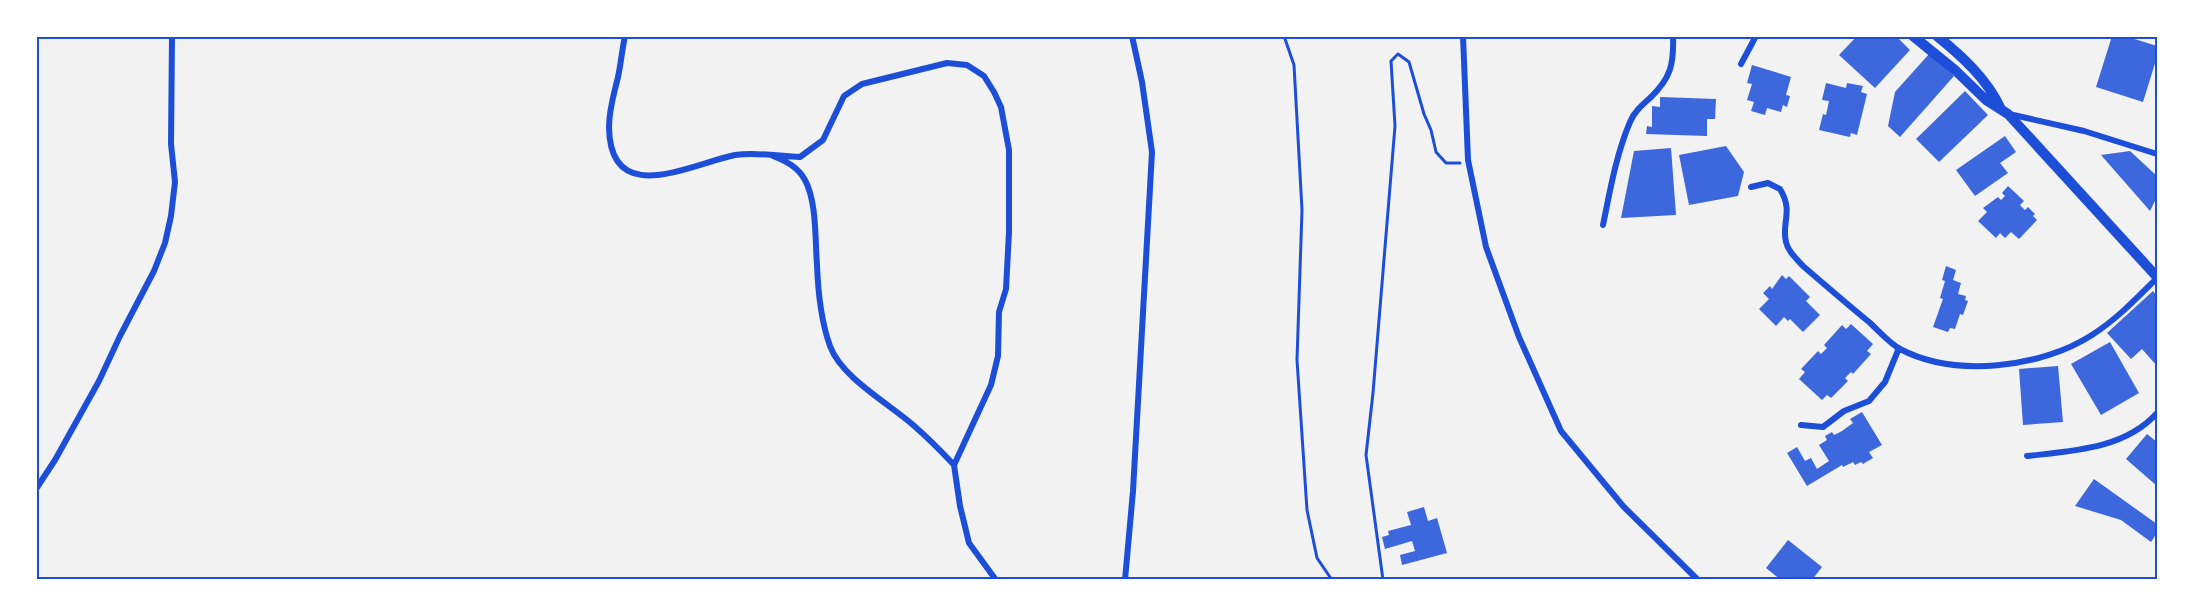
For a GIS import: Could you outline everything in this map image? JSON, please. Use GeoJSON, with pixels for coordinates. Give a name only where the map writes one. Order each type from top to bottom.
{"type":"FeatureCollection","features":[{"type":"Feature","properties":{"kind":"street"},"geometry":{"type":"LineString","coordinates":[[36,489],[56,460],[94,390],[154,271],[165,243],[175,182],[171,144],[172,36]]}},
{"type":"Feature","properties":{"kind":"street"},"geometry":{"type":"LineString","coordinates":[[625,36],[611,102],[609,128],[615,158],[623,169],[652,176],[734,156],[760,153],[800,157],[823,140],[844,96],[862,84],[947,63],[966,65],[984,76],[1001,107],[1009,150],[1006,289],[999,312],[998,356],[993,378],[983,405],[954,465],[960,506],[969,543],[996,580]]}},
{"type":"Feature","properties":{"kind":"street"},"geometry":{"type":"LineString","coordinates":[[1125,580],[1133,491],[1152,152],[1142,82],[1132,36]]}},
{"type":"Feature","properties":{"kind":"street"},"geometry":{"type":"LineString","coordinates":[[1462,36],[1468,160],[1486,247],[1519,338],[1561,431],[1623,506],[1698,580]]}},
{"type":"Feature","properties":{"kind":"street"},"geometry":{"type":"LineString","coordinates":[[1603,225],[1612,180],[1628,126],[1639,108],[1666,80],[1673,58],[1673,36]]}},
{"type":"Feature","properties":{"kind":"street"},"geometry":{"type":"LineString","coordinates":[[1741,64],[1756,36]]}},
{"type":"Feature","properties":{"kind":"street"},"geometry":{"type":"LineString","coordinates":[[1913,36],[1956,70],[1986,100],[2005,111],[2084,131],[2157,154]]}},
{"type":"Feature","properties":{"kind":"street"},"geometry":{"type":"LineString","coordinates":[[1751,187],[1768,183],[1780,189],[1788,208],[1785,241],[1792,254],[1899,348],[1943,364],[1992,365],[2043,356],[2082,341],[2108,324],[2157,277],[2005,111],[1964,58],[1937,36]]}},
{"type":"Feature","properties":{"kind":"street"},"geometry":{"type":"LineString","coordinates":[[773,156],[795,167],[807,182],[812,201],[821,308],[834,355],[856,379],[911,423],[954,465]]}},
{"type":"Feature","properties":{"kind":"street"},"geometry":{"type":"LineString","coordinates":[[1801,425],[1823,427],[1844,411],[1869,401],[1885,382],[1899,348]]}},
{"type":"Feature","properties":{"kind":"street"},"geometry":{"type":"LineString","coordinates":[[2027,456],[2097,447],[2133,431],[2156,415]]}},
{"type":"Feature","properties":{"kind":"path"},"geometry":{"type":"LineString","coordinates":[[1284,36],[1294,64],[1302,210],[1297,360],[1307,510],[1317,558],[1332,580]]}},
{"type":"Feature","properties":{"kind":"path"},"geometry":{"type":"LineString","coordinates":[[1383,580],[1366,454],[1374,393],[1395,126],[1391,61],[1398,54],[1409,62],[1437,152],[1446,163],[1456,164],[1468,160]]}},
{"type":"Feature","properties":{"kind":"building"},"geometry":{"type":"Polygon","coordinates":[[[1857,36],[1896,36],[1910,50],[1875,88],[1839,55],[1857,36]]]}},
{"type":"Feature","properties":{"kind":"building"},"geometry":{"type":"Polygon","coordinates":[[[2112,36],[2125,36],[2157,46],[2157,57],[2143,102],[2096,87],[2112,36]]]}},
{"type":"Feature","properties":{"kind":"building"},"geometry":{"type":"Polygon","coordinates":[[[1929,54],[1954,76],[1900,137],[1888,126],[1895,92],[1929,54]]]}},
{"type":"Feature","properties":{"kind":"building"},"geometry":{"type":"Polygon","coordinates":[[[1752,65],[1791,77],[1786,95],[1790,96],[1787,107],[1783,105],[1781,112],[1767,108],[1765,115],[1751,111],[1754,102],[1747,100],[1752,84],[1747,83],[1752,65]]]}},
{"type":"Feature","properties":{"kind":"building"},"geometry":{"type":"Polygon","coordinates":[[[1826,83],[1846,88],[1847,83],[1863,86],[1861,92],[1867,94],[1857,135],[1851,133],[1850,137],[1819,130],[1829,101],[1822,100],[1826,83]]]}},
{"type":"Feature","properties":{"kind":"building"},"geometry":{"type":"Polygon","coordinates":[[[1965,91],[1988,115],[1939,162],[1916,139],[1965,91]]]}},
{"type":"Feature","properties":{"kind":"building"},"geometry":{"type":"Polygon","coordinates":[[[1660,97],[1716,99],[1715,119],[1707,119],[1707,136],[1646,134],[1647,126],[1652,127],[1652,106],[1660,107],[1660,97]]]}},
{"type":"Feature","properties":{"kind":"building"},"geometry":{"type":"Polygon","coordinates":[[[2005,136],[2016,152],[2000,163],[2008,173],[1975,196],[1956,170],[2005,136]]]}},
{"type":"Feature","properties":{"kind":"building"},"geometry":{"type":"Polygon","coordinates":[[[1726,146],[1744,172],[1738,196],[1689,205],[1679,155],[1726,146]]]}},
{"type":"Feature","properties":{"kind":"building"},"geometry":{"type":"Polygon","coordinates":[[[1671,148],[1676,215],[1621,218],[1634,151],[1671,148]]]}},
{"type":"Feature","properties":{"kind":"building"},"geometry":{"type":"Polygon","coordinates":[[[2130,151],[2157,176],[2157,197],[2150,211],[2101,155],[2130,151]]]}},
{"type":"Feature","properties":{"kind":"building"},"geometry":{"type":"Polygon","coordinates":[[[2008,186],[2024,201],[2020,205],[2025,210],[2028,207],[2037,220],[2019,239],[2011,232],[2005,238],[2000,233],[1996,238],[1978,221],[1987,212],[1983,208],[1998,197],[2001,200],[2005,196],[2002,193],[2008,186]]]}},
{"type":"Feature","properties":{"kind":"building"},"geometry":{"type":"Polygon","coordinates":[[[1946,266],[1956,270],[1953,280],[1961,283],[1958,294],[1966,296],[1965,300],[1968,301],[1955,329],[1950,328],[1948,332],[1933,327],[1943,299],[1940,298],[1946,266]]]}},
{"type":"Feature","properties":{"kind":"building"},"geometry":{"type":"Polygon","coordinates":[[[1782,275],[1786,279],[1789,276],[1810,297],[1806,301],[1820,315],[1803,332],[1790,319],[1788,321],[1784,317],[1776,326],[1759,309],[1769,299],[1763,293],[1770,286],[1772,289],[1782,275]]]}},
{"type":"Feature","properties":{"kind":"building"},"geometry":{"type":"Polygon","coordinates":[[[2153,291],[2157,296],[2157,366],[2142,349],[2131,359],[2107,333],[2153,291]]]}},
{"type":"Feature","properties":{"kind":"building"},"geometry":{"type":"Polygon","coordinates":[[[1851,324],[1873,344],[1867,351],[1871,354],[1853,374],[1851,372],[1845,378],[1848,381],[1831,398],[1827,395],[1822,400],[1799,379],[1805,372],[1801,369],[1818,351],[1821,354],[1827,348],[1824,345],[1842,325],[1846,329],[1851,324]]]}},
{"type":"Feature","properties":{"kind":"building"},"geometry":{"type":"Polygon","coordinates":[[[2110,342],[2139,393],[2101,415],[2071,364],[2110,342]]]}},
{"type":"Feature","properties":{"kind":"building"},"geometry":{"type":"Polygon","coordinates":[[[2058,366],[2063,422],[2023,425],[2019,369],[2058,366]]]}},
{"type":"Feature","properties":{"kind":"building"},"geometry":{"type":"Polygon","coordinates":[[[1862,412],[1882,445],[1869,452],[1873,458],[1863,464],[1861,462],[1855,465],[1853,462],[1843,467],[1842,465],[1807,486],[1787,453],[1797,447],[1805,461],[1811,458],[1817,469],[1829,461],[1819,445],[1827,440],[1825,436],[1832,432],[1834,435],[1842,431],[1853,423],[1850,419],[1862,412]]]}},
{"type":"Feature","properties":{"kind":"building"},"geometry":{"type":"Polygon","coordinates":[[[2147,434],[2157,442],[2157,486],[2126,459],[2147,434]]]}},
{"type":"Feature","properties":{"kind":"building"},"geometry":{"type":"Polygon","coordinates":[[[2094,479],[2157,524],[2157,533],[2151,542],[2121,520],[2075,506],[2094,479]]]}},
{"type":"Feature","properties":{"kind":"building"},"geometry":{"type":"Polygon","coordinates":[[[1424,507],[1428,521],[1437,518],[1447,553],[1402,565],[1400,555],[1415,551],[1412,541],[1385,549],[1382,537],[1389,535],[1388,531],[1411,525],[1407,512],[1424,507]]]}},
{"type":"Feature","properties":{"kind":"building"},"geometry":{"type":"Polygon","coordinates":[[[1788,540],[1822,567],[1812,580],[1781,580],[1766,568],[1788,540]]]}}]}
